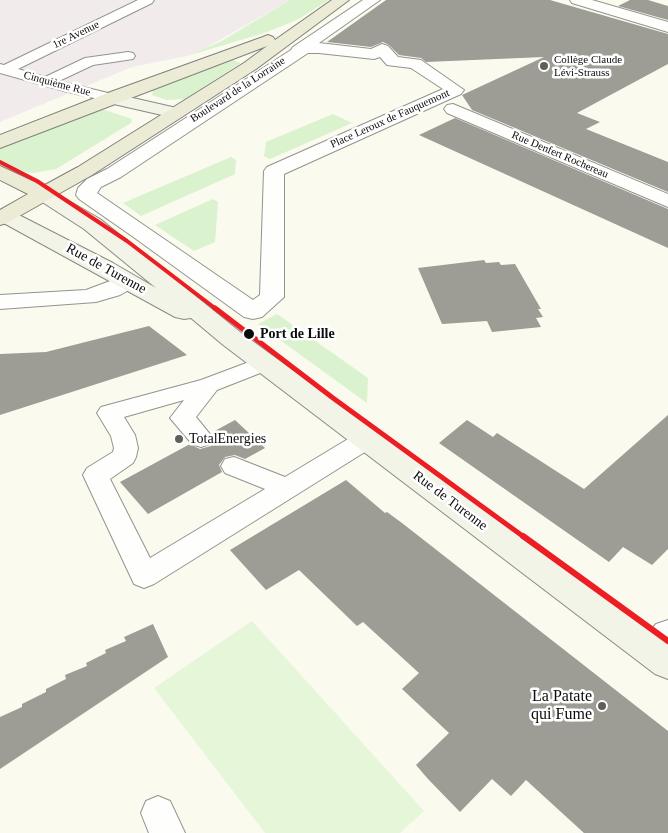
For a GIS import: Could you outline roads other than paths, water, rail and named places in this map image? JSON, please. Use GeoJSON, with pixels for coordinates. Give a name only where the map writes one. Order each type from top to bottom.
{"type":"FeatureCollection","features":[{"type":"Feature","properties":{"kind":"main road","name":"Boulevard de la Lorraine"},"geometry":{"type":"LineString","coordinates":[[2,216],[81,174],[250,66],[312,19],[342,0]]}},
{"type":"Feature","properties":{"kind":"main road","name":"Boulevard de la Lorraine"},"geometry":{"type":"LineString","coordinates":[[0,142],[111,98],[264,42],[312,19]]}},
{"type":"Feature","properties":{"kind":"main road","name":"Boulevard de la Lorraine"},"geometry":{"type":"LineString","coordinates":[[111,98],[175,113]]}},
{"type":"Feature","properties":{"kind":"main road"},"geometry":{"type":"LineString","coordinates":[[0,172],[43,194]]}},
{"type":"Feature","properties":{"kind":"main road","name":"Rue de Turenne"},"geometry":{"type":"LineString","coordinates":[[43,194],[101,230],[231,338],[367,439],[663,650]]}},
{"type":"Feature","properties":{"kind":"main road","name":"Rue de Turenne"},"geometry":{"type":"LineString","coordinates":[[2,216],[105,268],[126,282],[231,338]]}},
{"type":"Feature","properties":{"kind":"street","name":"Boulevard de la Lorraine"},"geometry":{"type":"LineString","coordinates":[[102,177],[249,84],[373,0]]}},
{"type":"Feature","properties":{"kind":"street"},"geometry":{"type":"LineString","coordinates":[[577,0],[668,28]]}},
{"type":"Feature","properties":{"kind":"street","name":"Place Leroux de Fauquemont"},"geometry":{"type":"LineString","coordinates":[[319,48],[374,54],[382,49],[392,62],[415,63],[455,90],[274,171],[272,298],[253,312],[140,231],[86,195],[88,188],[304,50],[319,48]]}},
{"type":"Feature","properties":{"kind":"street","name":"Rue Denfert Rochereau"},"geometry":{"type":"LineString","coordinates":[[453,109],[668,201]]}},
{"type":"Feature","properties":{"kind":"street"},"geometry":{"type":"LineString","coordinates":[[0,302],[33,302],[88,296],[112,290],[126,282]]}},
{"type":"Feature","properties":{"kind":"lane","name":"1re Avenue"},"geometry":{"type":"LineString","coordinates":[[2,69],[148,0]]}},
{"type":"Feature","properties":{"kind":"lane"},"geometry":{"type":"LineString","coordinates":[[45,82],[90,62],[128,56]]}},
{"type":"Feature","properties":{"kind":"lane","name":"Cinquième Rue"},"geometry":{"type":"LineString","coordinates":[[2,69],[45,82],[111,98]]}},
{"type":"Feature","properties":{"kind":"lane"},"geometry":{"type":"LineString","coordinates":[[265,363],[209,385],[109,413],[124,435],[126,448],[124,457],[96,474],[144,576],[367,439]]}},
{"type":"Feature","properties":{"kind":"lane"},"geometry":{"type":"LineString","coordinates":[[201,438],[182,418],[209,385]]}},
{"type":"Feature","properties":{"kind":"lane"},"geometry":{"type":"LineString","coordinates":[[234,466],[288,488]]}},
{"type":"Feature","properties":{"kind":"place","name":"Collège Claude Lévi-Strauss"},"geometry":{"type":"Point","coordinates":[544,66]}},
{"type":"Feature","properties":{"kind":"place","name":"Port de Lille"},"geometry":{"type":"Point","coordinates":[249,334]}},
{"type":"Feature","properties":{"kind":"place","name":"TotalEnergies"},"geometry":{"type":"Point","coordinates":[179,439]}},
{"type":"Feature","properties":{"kind":"place","name":"La Patate qui Fume"},"geometry":{"type":"Point","coordinates":[602,706]}}]}
